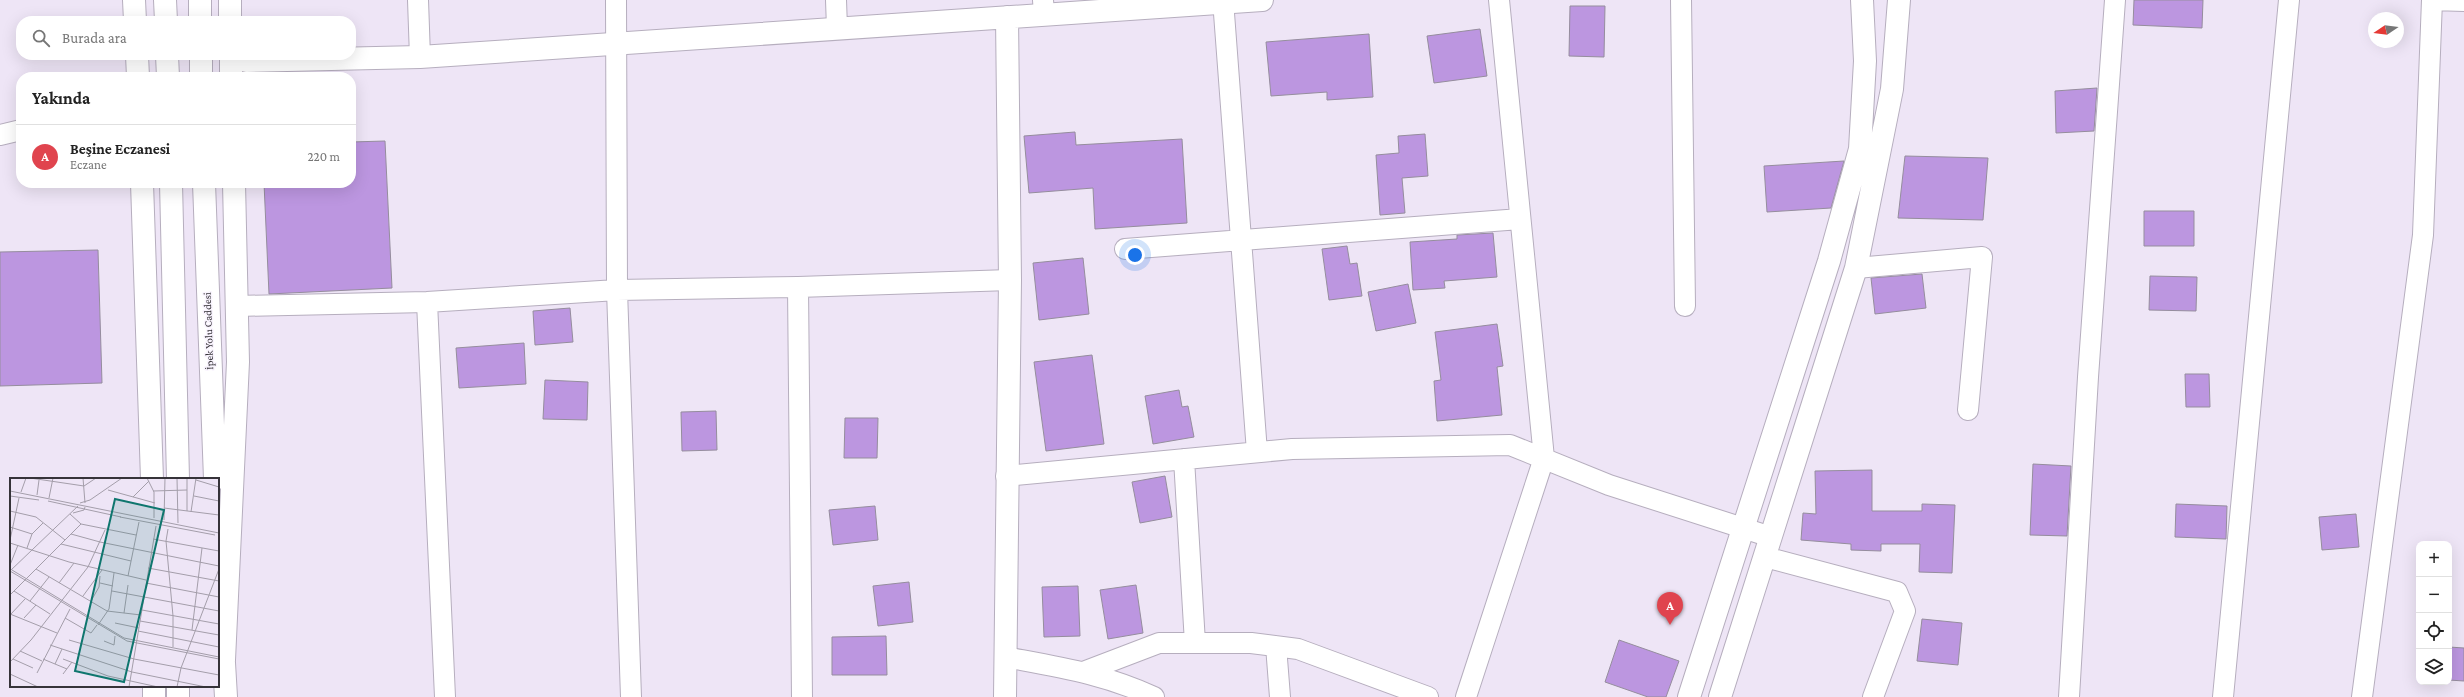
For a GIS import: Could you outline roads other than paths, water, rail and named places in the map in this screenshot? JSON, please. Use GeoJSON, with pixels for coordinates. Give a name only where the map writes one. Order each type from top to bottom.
{"type":"FeatureCollection","features":[{"type":"Feature","properties":{"kind":"main road"},"geometry":{"type":"LineString","coordinates":[[134,0],[135,16]]}},
{"type":"Feature","properties":{"kind":"main road"},"geometry":{"type":"LineString","coordinates":[[165,0],[166,16]]}},
{"type":"Feature","properties":{"kind":"main road"},"geometry":{"type":"LineString","coordinates":[[200,0],[200,16]]}},
{"type":"Feature","properties":{"kind":"main road"},"geometry":{"type":"LineString","coordinates":[[230,0],[230,16]]}},
{"type":"Feature","properties":{"kind":"main road"},"geometry":{"type":"LineString","coordinates":[[356,57],[420,57],[1008,17],[1044,7],[1262,0]]}},
{"type":"Feature","properties":{"kind":"main road"},"geometry":{"type":"LineString","coordinates":[[1689,697],[1829,261],[1860,149],[1865,61],[1862,0]]}},
{"type":"Feature","properties":{"kind":"main road"},"geometry":{"type":"LineString","coordinates":[[1720,697],[1856,268],[1892,89],[1899,0]]}},
{"type":"Feature","properties":{"kind":"main road"},"geometry":{"type":"LineString","coordinates":[[1005,697],[1006,476],[1010,280],[1008,17]]}},
{"type":"Feature","properties":{"kind":"main road"},"geometry":{"type":"LineString","coordinates":[[137,60],[138,72]]}},
{"type":"Feature","properties":{"kind":"main road"},"geometry":{"type":"LineString","coordinates":[[167,60],[168,72]]}},
{"type":"Feature","properties":{"kind":"main road"},"geometry":{"type":"LineString","coordinates":[[201,60],[202,72]]}},
{"type":"Feature","properties":{"kind":"main road"},"geometry":{"type":"LineString","coordinates":[[234,72],[237,60]]}},
{"type":"Feature","properties":{"kind":"main road"},"geometry":{"type":"LineString","coordinates":[[142,188],[152,478]]}},
{"type":"Feature","properties":{"kind":"main road"},"geometry":{"type":"LineString","coordinates":[[170,188],[178,478]]}},
{"type":"Feature","properties":{"kind":"main road","name":"İpek Yolu Caddesi"},"geometry":{"type":"LineString","coordinates":[[204,188],[215,478]]}},
{"type":"Feature","properties":{"kind":"main road"},"geometry":{"type":"LineString","coordinates":[[224,660],[238,362],[234,188]]}},
{"type":"Feature","properties":{"kind":"main road"},"geometry":{"type":"LineString","coordinates":[[219,557],[226,697]]}},
{"type":"Feature","properties":{"kind":"street"},"geometry":{"type":"LineString","coordinates":[[418,0],[420,57]]}},
{"type":"Feature","properties":{"kind":"street"},"geometry":{"type":"LineString","coordinates":[[616,0],[616,290],[631,697]]}},
{"type":"Feature","properties":{"kind":"street"},"geometry":{"type":"LineString","coordinates":[[836,0],[837,28]]}},
{"type":"Feature","properties":{"kind":"street"},"geometry":{"type":"LineString","coordinates":[[1466,697],[1544,458],[1499,0]]}},
{"type":"Feature","properties":{"kind":"street"},"geometry":{"type":"LineString","coordinates":[[1681,0],[1685,306]]}},
{"type":"Feature","properties":{"kind":"street"},"geometry":{"type":"LineString","coordinates":[[2069,697],[2089,369],[2115,0]]}},
{"type":"Feature","properties":{"kind":"street"},"geometry":{"type":"LineString","coordinates":[[2223,697],[2289,0]]}},
{"type":"Feature","properties":{"kind":"street"},"geometry":{"type":"LineString","coordinates":[[2362,697],[2423,235],[2432,0],[2464,1]]}},
{"type":"Feature","properties":{"kind":"street"},"geometry":{"type":"LineString","coordinates":[[1223,1],[1257,452]]}},
{"type":"Feature","properties":{"kind":"street"},"geometry":{"type":"LineString","coordinates":[[0,135],[16,131]]}},
{"type":"Feature","properties":{"kind":"street"},"geometry":{"type":"LineString","coordinates":[[1125,249],[1520,219]]}},
{"type":"Feature","properties":{"kind":"street"},"geometry":{"type":"LineString","coordinates":[[1856,268],[1982,257],[1968,410]]}},
{"type":"Feature","properties":{"kind":"street"},"geometry":{"type":"LineString","coordinates":[[237,306],[427,302],[616,290],[798,287],[1010,280]]}},
{"type":"Feature","properties":{"kind":"street"},"geometry":{"type":"LineString","coordinates":[[798,287],[802,697]]}},
{"type":"Feature","properties":{"kind":"street"},"geometry":{"type":"LineString","coordinates":[[427,302],[445,697]]}},
{"type":"Feature","properties":{"kind":"street"},"geometry":{"type":"LineString","coordinates":[[1006,476],[1292,449],[1510,445],[1609,485],[1771,537]]}},
{"type":"Feature","properties":{"kind":"street"},"geometry":{"type":"LineString","coordinates":[[1184,459],[1195,643]]}},
{"type":"Feature","properties":{"kind":"street"},"geometry":{"type":"LineString","coordinates":[[1764,557],[1897,592],[1905,611],[1873,697]]}},
{"type":"Feature","properties":{"kind":"street"},"geometry":{"type":"LineString","coordinates":[[1083,672],[1159,643],[1251,642],[1298,649],[1428,697]]}},
{"type":"Feature","properties":{"kind":"street"},"geometry":{"type":"LineString","coordinates":[[1276,646],[1280,697]]}},
{"type":"Feature","properties":{"kind":"street"},"geometry":{"type":"LineString","coordinates":[[1005,657],[1083,672],[1124,683],[1154,697]]}},
{"type":"Feature","properties":{"kind":"place","name":"Beşine Eczanesi"},"geometry":{"type":"Point","coordinates":[1670,625]}}]}
